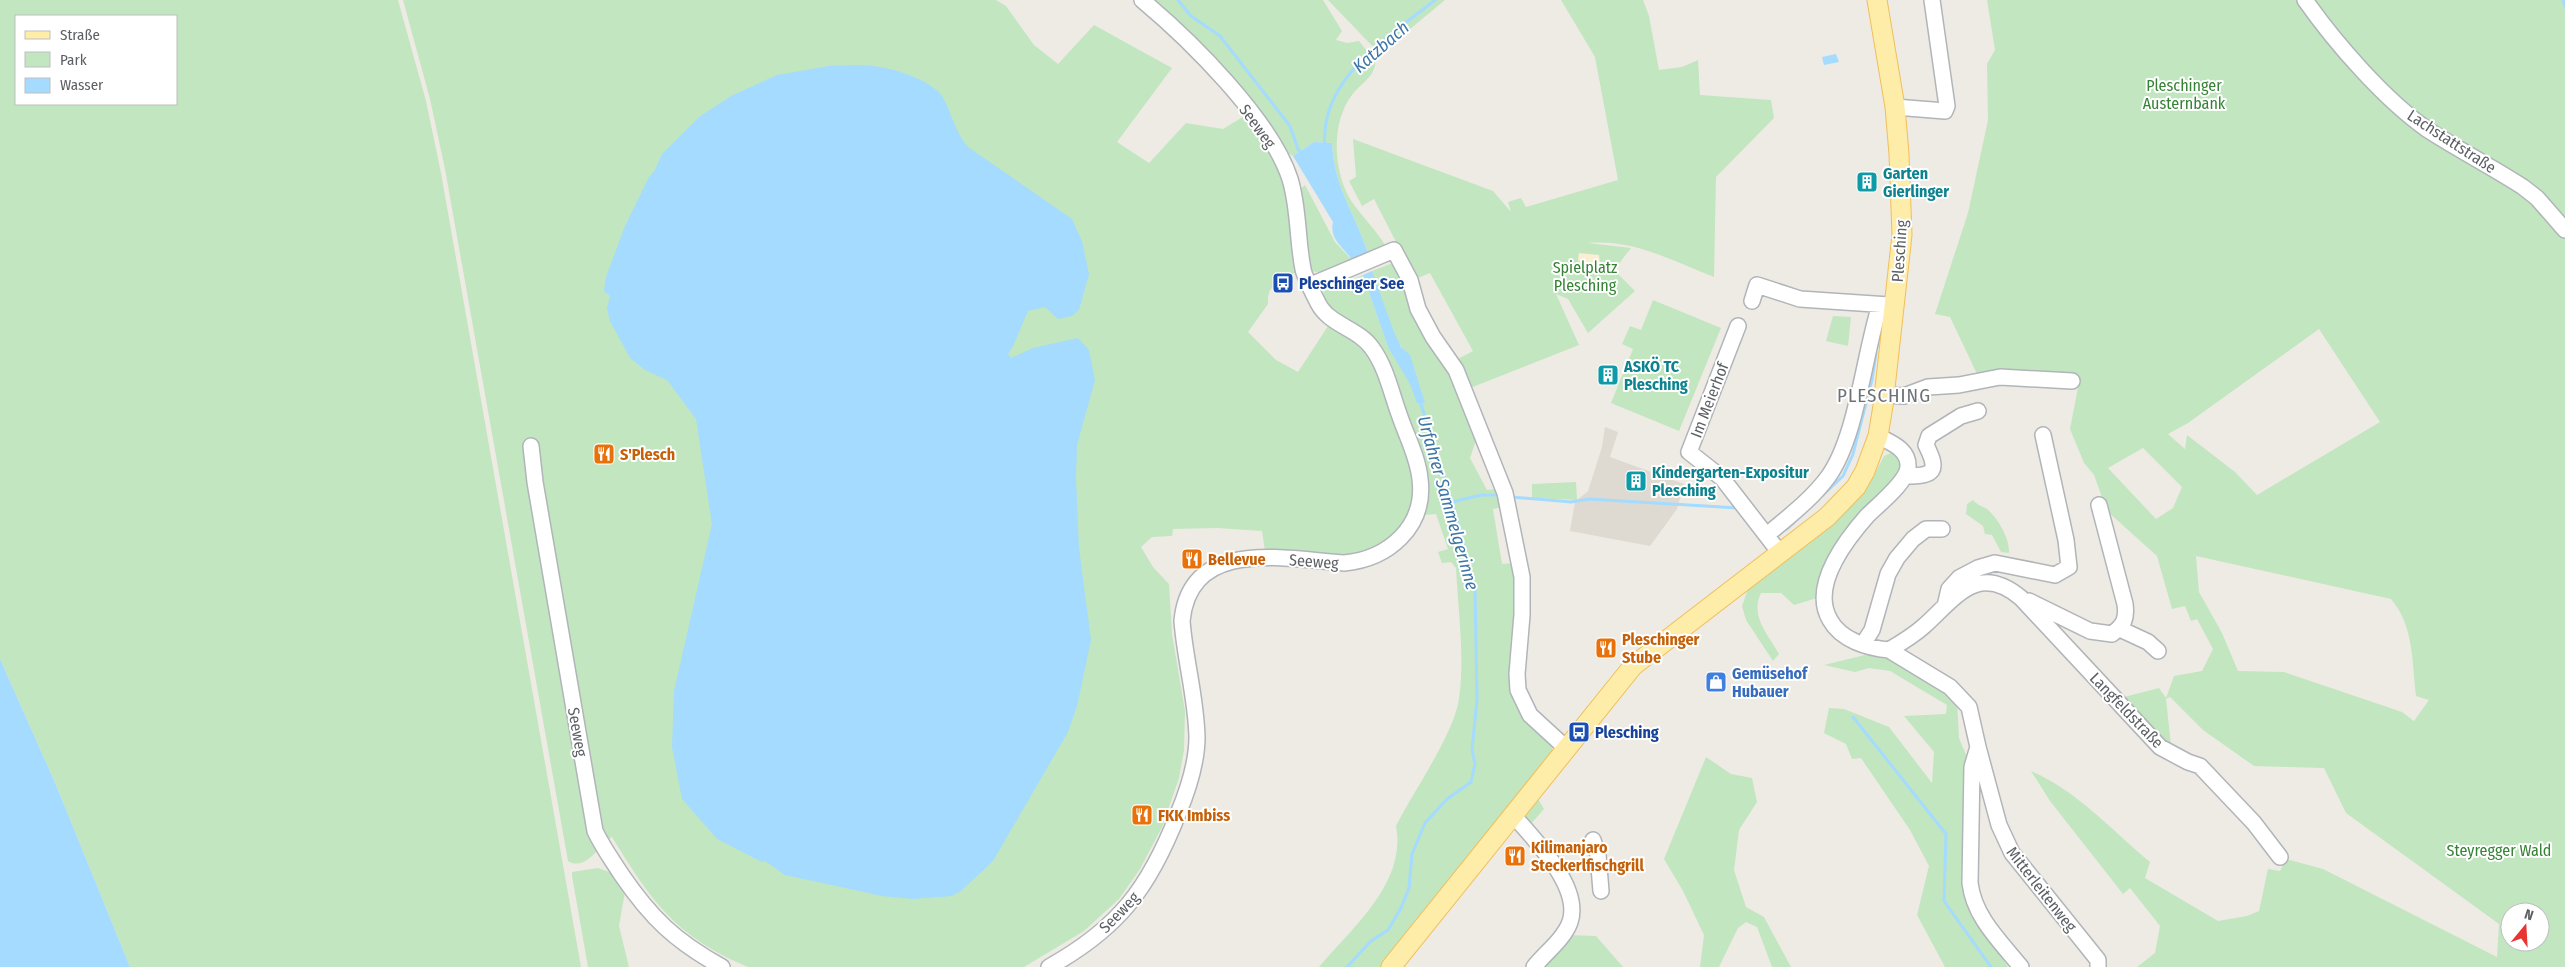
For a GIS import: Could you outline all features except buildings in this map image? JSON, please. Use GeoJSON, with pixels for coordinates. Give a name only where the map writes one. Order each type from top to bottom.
{"type":"FeatureCollection","features":[{"type":"Feature","properties":{"kind":"main road","name":"Plesching"},"geometry":{"type":"LineString","coordinates":[[1391,967],[1566,748],[1643,656],[1827,517],[1856,487],[1865,471],[1878,436],[1884,395],[1887,306],[1901,253],[1902,199],[1894,107],[1877,0]]}},
{"type":"Feature","properties":{"kind":"street","name":"Seeweg"},"geometry":{"type":"LineString","coordinates":[[1049,967],[1095,937],[1135,897],[1160,858],[1181,808],[1194,768],[1196,739],[1195,702],[1182,620],[1184,605],[1191,590],[1211,570],[1224,563],[1247,557],[1344,564],[1368,560],[1381,555],[1394,545],[1408,528],[1414,516],[1420,493],[1418,468],[1380,360],[1361,335],[1325,312],[1303,271],[1294,195],[1283,162],[1267,135],[1221,77],[1193,47],[1142,0]]}},
{"type":"Feature","properties":{"kind":"street"},"geometry":{"type":"LineString","coordinates":[[1894,107],[1945,111],[1947,106],[1932,0]]}},
{"type":"Feature","properties":{"kind":"street","name":"Lachstattstraße"},"geometry":{"type":"LineString","coordinates":[[2305,0],[2318,19],[2405,112],[2428,130],[2523,187],[2549,211],[2565,230]]}},
{"type":"Feature","properties":{"kind":"street"},"geometry":{"type":"LineString","coordinates":[[1311,285],[1394,250],[1410,280],[1418,309],[1433,337],[1456,370],[1505,493],[1522,577],[1522,615],[1517,674],[1518,690],[1530,715],[1566,748]]}},
{"type":"Feature","properties":{"kind":"street"},"geometry":{"type":"LineString","coordinates":[[1752,301],[1757,285],[1800,299],[1887,306],[1848,432],[1829,475],[1812,496],[1767,535]]}},
{"type":"Feature","properties":{"kind":"street","name":"Im Meierhof"},"geometry":{"type":"LineString","coordinates":[[1738,326],[1689,452],[1722,478],[1780,553]]}},
{"type":"Feature","properties":{"kind":"street"},"geometry":{"type":"LineString","coordinates":[[1884,395],[1904,396],[1928,387],[1959,385],[2000,377],[2072,381]]}},
{"type":"Feature","properties":{"kind":"street"},"geometry":{"type":"LineString","coordinates":[[1906,476],[1927,475],[1933,469],[1935,462],[1926,444],[1929,436],[1961,416],[1978,411]]}},
{"type":"Feature","properties":{"kind":"street","name":"Langfeldstraße"},"geometry":{"type":"LineString","coordinates":[[1945,606],[1949,589],[1959,578],[1978,568],[1995,563],[2055,575],[2069,566],[2066,540],[2043,435]]}},
{"type":"Feature","properties":{"kind":"street"},"geometry":{"type":"LineString","coordinates":[[1878,436],[1897,446],[1906,456],[1908,467],[1906,476],[1854,532],[1824,582],[1824,604],[1833,625],[1844,636],[1863,644],[1889,650]]}},
{"type":"Feature","properties":{"kind":"street","name":"Seeweg"},"geometry":{"type":"LineString","coordinates":[[531,446],[535,482],[595,831],[609,856],[654,917],[676,939],[722,967]]}},
{"type":"Feature","properties":{"kind":"street"},"geometry":{"type":"LineString","coordinates":[[2100,505],[2126,604],[2126,615],[2123,626],[2120,629],[2148,642],[2158,651]]}},
{"type":"Feature","properties":{"kind":"street"},"geometry":{"type":"LineString","coordinates":[[1863,644],[1872,630],[1888,574],[1897,558],[1913,539],[1926,529],[1942,529]]}},
{"type":"Feature","properties":{"kind":"street","name":"Langfeldstraße"},"geometry":{"type":"LineString","coordinates":[[1889,650],[1910,638],[1945,606],[1974,584],[1985,582],[2006,586],[2021,598],[2160,747],[2188,762],[2200,766],[2254,823],[2280,856]]}},
{"type":"Feature","properties":{"kind":"street","name":"Langfeldstraße"},"geometry":{"type":"LineString","coordinates":[[2021,598],[2090,631],[2112,634],[2120,629]]}},
{"type":"Feature","properties":{"kind":"street","name":"Mitterleitenweg"},"geometry":{"type":"LineString","coordinates":[[1889,650],[1940,680],[1959,695],[1969,707],[2003,836],[2012,853],[2098,960],[2098,967]]}},
{"type":"Feature","properties":{"kind":"street","name":"Mitterleitenweg"},"geometry":{"type":"LineString","coordinates":[[1978,747],[1972,767],[1970,883],[1972,901],[1985,922],[2020,967]]}},
{"type":"Feature","properties":{"kind":"street"},"geometry":{"type":"LineString","coordinates":[[1513,815],[1552,863],[1568,889],[1573,906],[1569,924],[1534,967]]}},
{"type":"Feature","properties":{"kind":"street"},"geometry":{"type":"LineString","coordinates":[[1593,840],[1598,855],[1601,891]]}},
{"type":"Feature","properties":{"kind":"shaded area"},"geometry":{"type":"Polygon","coordinates":[[[1605,427],[1618,432],[1610,457],[1684,484],[1677,509],[1650,546],[1570,531],[1575,502],[1588,491],[1602,447],[1605,427]]]}},
{"type":"Feature","properties":{"kind":"green space"},"geometry":{"type":"Polygon","coordinates":[[[0,0],[398,0],[426,101],[441,173],[581,967],[130,967],[56,785],[0,659],[0,0]]]}},
{"type":"Feature","properties":{"kind":"green space"},"geometry":{"type":"Polygon","coordinates":[[[403,0],[996,0],[1006,6],[1034,45],[1058,64],[1094,25],[1172,68],[1117,142],[1149,163],[1186,123],[1223,129],[1246,115],[1274,158],[1290,207],[1296,269],[1295,273],[1277,279],[1279,284],[1271,289],[1268,304],[1248,332],[1276,360],[1298,372],[1330,323],[1372,354],[1411,468],[1414,485],[1408,519],[1389,544],[1351,559],[1265,551],[1262,531],[1217,528],[1173,529],[1172,536],[1152,537],[1141,547],[1153,567],[1169,584],[1172,634],[1185,711],[1184,750],[1179,778],[1162,827],[1140,869],[1119,899],[1084,931],[1024,967],[748,967],[702,943],[668,915],[653,899],[612,837],[592,856],[581,863],[568,861],[445,169],[430,99],[403,0]]]}},
{"type":"Feature","properties":{"kind":"green space"},"geometry":{"type":"Polygon","coordinates":[[[1149,0],[1323,0],[1342,31],[1336,40],[1347,43],[1359,41],[1375,61],[1371,75],[1352,95],[1345,106],[1340,119],[1337,146],[1340,174],[1344,187],[1358,211],[1385,245],[1368,253],[1341,187],[1332,143],[1314,142],[1293,156],[1283,150],[1149,0]]]}},
{"type":"Feature","properties":{"kind":"green space"},"geometry":{"type":"Polygon","coordinates":[[[1328,0],[1445,0],[1380,54],[1328,0]]]}},
{"type":"Feature","properties":{"kind":"green space","name":"Spielplatz Plesching"},"geometry":{"type":"Polygon","coordinates":[[[1561,0],[1643,0],[1649,16],[1659,70],[1682,67],[1698,60],[1700,95],[1771,100],[1774,118],[1716,177],[1714,277],[1653,252],[1621,244],[1588,243],[1631,248],[1614,270],[1635,291],[1588,333],[1568,299],[1556,294],[1579,345],[1470,388],[1456,360],[1473,351],[1430,273],[1415,279],[1374,199],[1362,206],[1349,181],[1356,177],[1353,139],[1493,191],[1511,212],[1508,202],[1521,198],[1526,207],[1618,180],[1595,57],[1561,0]]]}},
{"type":"Feature","properties":{"kind":"green space"},"geometry":{"type":"Polygon","coordinates":[[[1987,0],[2301,0],[2372,86],[2516,187],[2565,236],[2565,967],[2137,967],[2155,953],[2160,926],[2130,888],[2123,894],[2050,801],[2031,771],[2048,779],[2079,800],[2150,862],[2145,878],[2218,921],[2247,916],[2259,911],[2268,869],[2280,871],[2286,859],[2323,869],[2497,957],[2499,924],[2346,813],[2324,768],[2254,766],[2203,730],[2170,697],[2166,699],[2171,745],[2163,741],[2122,701],[2124,697],[2159,688],[2166,698],[2174,676],[2202,671],[2213,649],[2197,619],[2191,621],[2185,606],[2172,609],[2157,556],[2107,511],[2094,475],[2084,463],[2070,429],[2080,377],[2038,374],[1977,374],[1950,317],[1935,314],[1968,213],[1988,120],[1987,64],[1995,50],[1987,0]],[[2319,329],[2188,423],[2168,434],[2185,449],[2187,435],[2235,472],[2257,495],[2380,422],[2319,329]],[[2143,448],[2108,468],[2156,519],[2173,508],[2182,487],[2143,448]],[[2196,556],[2199,592],[2222,633],[2238,671],[2284,672],[2402,712],[2414,721],[2429,700],[2416,696],[2408,633],[2399,610],[2391,599],[2196,556]]]}},
{"type":"Feature","properties":{"kind":"green space"},"geometry":{"type":"Polygon","coordinates":[[[2311,0],[2565,0],[2565,226],[2439,133],[2381,85],[2311,0]]]}},
{"type":"Feature","properties":{"kind":"green space"},"geometry":{"type":"Polygon","coordinates":[[[1305,185],[1335,242],[1352,260],[1324,273],[1310,271],[1300,189],[1305,185]]]}},
{"type":"Feature","properties":{"kind":"green space"},"geometry":{"type":"Polygon","coordinates":[[[1393,263],[1444,362],[1480,442],[1475,443],[1470,458],[1487,490],[1496,489],[1503,507],[1493,509],[1502,564],[1513,563],[1517,579],[1512,669],[1551,744],[1553,753],[1532,782],[1382,967],[1319,967],[1361,920],[1385,885],[1393,867],[1397,847],[1396,826],[1449,729],[1456,713],[1461,683],[1456,568],[1451,562],[1442,563],[1438,552],[1448,549],[1436,514],[1424,515],[1422,510],[1390,382],[1322,298],[1324,291],[1363,275],[1388,347],[1410,355],[1403,349],[1391,329],[1372,271],[1393,263]]]}},
{"type":"Feature","properties":{"kind":"green space"},"geometry":{"type":"Polygon","coordinates":[[[1653,300],[1721,328],[1679,431],[1611,403],[1633,349],[1622,344],[1630,326],[1641,330],[1653,300]]]}},
{"type":"Feature","properties":{"kind":"green space"},"geometry":{"type":"Polygon","coordinates":[[[1833,316],[1851,317],[1848,346],[1826,341],[1833,316]]]}},
{"type":"Feature","properties":{"kind":"green space"},"geometry":{"type":"Polygon","coordinates":[[[1891,453],[1901,458],[1903,468],[1822,575],[1817,598],[1794,605],[1781,593],[1761,593],[1757,609],[1761,624],[1779,654],[1773,661],[1746,620],[1742,606],[1748,589],[1851,506],[1872,479],[1884,456],[1891,453]]]}},
{"type":"Feature","properties":{"kind":"green space"},"geometry":{"type":"Polygon","coordinates":[[[1576,482],[1577,500],[1532,498],[1532,484],[1576,482]]]}},
{"type":"Feature","properties":{"kind":"green space"},"geometry":{"type":"Polygon","coordinates":[[[1973,500],[1987,509],[1999,523],[2008,541],[2009,553],[2001,552],[1992,535],[1985,534],[1983,526],[1966,514],[1967,504],[1973,500]]]}},
{"type":"Feature","properties":{"kind":"green space"},"geometry":{"type":"Polygon","coordinates":[[[1865,655],[1893,660],[1957,701],[1959,738],[1969,762],[1968,905],[2008,967],[1945,967],[1917,915],[1929,866],[1910,830],[1861,758],[1852,759],[1846,744],[1824,733],[1829,708],[1844,709],[1889,727],[1932,783],[1934,752],[1904,716],[1946,714],[1947,705],[1890,671],[1869,668],[1855,672],[1824,665],[1865,655]]]}},
{"type":"Feature","properties":{"kind":"green space"},"geometry":{"type":"Polygon","coordinates":[[[1706,757],[1731,774],[1752,778],[1757,802],[1739,830],[1734,870],[1746,907],[1764,917],[1791,967],[1772,967],[1757,927],[1746,922],[1738,928],[1719,967],[1700,967],[1704,935],[1683,891],[1664,859],[1706,757]]]}},
{"type":"Feature","properties":{"kind":"green space"},"geometry":{"type":"Polygon","coordinates":[[[1538,799],[1544,809],[1529,826],[1522,818],[1538,799]]]}},
{"type":"Feature","properties":{"kind":"green space"},"geometry":{"type":"Polygon","coordinates":[[[598,868],[615,874],[626,886],[619,926],[629,967],[588,967],[572,872],[598,868]]]}},
{"type":"Feature","properties":{"kind":"green space"},"geometry":{"type":"Polygon","coordinates":[[[1567,935],[1596,936],[1623,967],[1540,967],[1567,935]]]}},
{"type":"Feature","properties":{"kind":"sand"},"geometry":{"type":"Polygon","coordinates":[[[1579,253],[1599,255],[1600,263],[1596,265],[1578,261],[1579,253]]]}},
{"type":"Feature","properties":{"kind":"water"},"geometry":{"type":"Polygon","coordinates":[[[1836,54],[1839,62],[1824,65],[1822,57],[1836,54]]]}},
{"type":"Feature","properties":{"kind":"water"},"geometry":{"type":"Polygon","coordinates":[[[829,66],[886,68],[904,73],[930,85],[942,96],[959,135],[968,147],[1072,219],[1082,241],[1089,274],[1079,310],[1072,316],[1058,319],[1045,307],[1028,311],[1008,354],[1011,358],[1033,348],[1078,338],[1089,350],[1095,380],[1077,445],[1076,480],[1079,548],[1091,640],[1077,706],[1068,732],[993,861],[961,891],[952,896],[913,899],[882,896],[785,875],[765,861],[762,862],[717,839],[682,799],[672,747],[674,691],[712,524],[696,419],[667,380],[645,370],[630,358],[610,321],[607,308],[610,296],[604,291],[606,277],[625,226],[649,177],[655,170],[662,154],[699,117],[731,96],[777,75],[829,66]]]}},
{"type":"Feature","properties":{"kind":"water"},"geometry":{"type":"Polygon","coordinates":[[[1314,142],[1332,143],[1341,187],[1368,253],[1352,260],[1335,238],[1332,228],[1333,222],[1293,156],[1314,142]]]}},
{"type":"Feature","properties":{"kind":"water"},"geometry":{"type":"Polygon","coordinates":[[[1372,271],[1394,332],[1401,347],[1410,355],[1425,403],[1417,403],[1410,384],[1388,347],[1363,275],[1372,271]]]}},
{"type":"Feature","properties":{"kind":"water"},"geometry":{"type":"Polygon","coordinates":[[[0,659],[56,785],[130,967],[0,967],[0,659]]]}},
{"type":"Feature","properties":{"kind":"waterway","name":"Urfahrer Sammelgerinne"},"geometry":{"type":"LineString","coordinates":[[1178,0],[1191,16],[1220,36],[1290,126],[1302,155]]}},
{"type":"Feature","properties":{"kind":"waterway","name":"Katzbach"},"geometry":{"type":"LineString","coordinates":[[1325,146],[1326,122],[1333,100],[1345,80],[1360,61],[1435,0]]}},
{"type":"Feature","properties":{"kind":"waterway"},"geometry":{"type":"LineString","coordinates":[[2563,0],[2565,6]]}},
{"type":"Feature","properties":{"kind":"waterway"},"geometry":{"type":"LineString","coordinates":[[1787,529],[1843,476],[1853,454],[1872,380],[1876,353]]}},
{"type":"Feature","properties":{"kind":"waterway","name":"Urfahrer Sammelgerinne"},"geometry":{"type":"LineString","coordinates":[[1347,967],[1371,941],[1388,930],[1401,908],[1409,888],[1412,854],[1425,823],[1447,799],[1471,782],[1475,764],[1472,750],[1477,699],[1475,589],[1452,502],[1420,401]]}},
{"type":"Feature","properties":{"kind":"waterway"},"geometry":{"type":"LineString","coordinates":[[1452,502],[1481,495],[1498,495]]}},
{"type":"Feature","properties":{"kind":"waterway"},"geometry":{"type":"LineString","coordinates":[[1511,497],[1571,502],[1589,499],[1738,508]]}},
{"type":"Feature","properties":{"kind":"waterway"},"geometry":{"type":"LineString","coordinates":[[1853,717],[1946,834],[1944,901],[1991,967]]}},
{"type":"Feature","properties":{"kind":"place","name":"Garten Gierlinger"},"geometry":{"type":"Point","coordinates":[1867,182]}},
{"type":"Feature","properties":{"kind":"place","name":"Pleschinger See"},"geometry":{"type":"Point","coordinates":[1283,283]}},
{"type":"Feature","properties":{"kind":"place","name":"ASKÖ TC Plesching"},"geometry":{"type":"Point","coordinates":[1608,375]}},
{"type":"Feature","properties":{"kind":"place","name":"S'Plesch"},"geometry":{"type":"Point","coordinates":[604,454]}},
{"type":"Feature","properties":{"kind":"place","name":"Kindergarten-Expositur Plesching"},"geometry":{"type":"Point","coordinates":[1636,481]}},
{"type":"Feature","properties":{"kind":"place","name":"Bellevue"},"geometry":{"type":"Point","coordinates":[1192,559]}},
{"type":"Feature","properties":{"kind":"place","name":"Pleschinger Stube"},"geometry":{"type":"Point","coordinates":[1606,648]}},
{"type":"Feature","properties":{"kind":"place","name":"Gemüsehof Hubauer"},"geometry":{"type":"Point","coordinates":[1716,682]}},
{"type":"Feature","properties":{"kind":"place","name":"Plesching"},"geometry":{"type":"Point","coordinates":[1579,732]}},
{"type":"Feature","properties":{"kind":"place","name":"FKK Imbiss"},"geometry":{"type":"Point","coordinates":[1142,815]}},
{"type":"Feature","properties":{"kind":"place","name":"Kilimanjaro Steckerlfischgrill"},"geometry":{"type":"Point","coordinates":[1515,856]}},
{"type":"Feature","properties":{"kind":"district","name":"PLESCHING"},"geometry":{"type":"Point","coordinates":[1884,395]}},
{"type":"Feature","properties":{"kind":"park label","name":"Pleschinger Austernbank"},"geometry":{"type":"Point","coordinates":[2184,94]}},
{"type":"Feature","properties":{"kind":"park label","name":"Steyregger Wald"},"geometry":{"type":"Point","coordinates":[2499,850]}}]}
